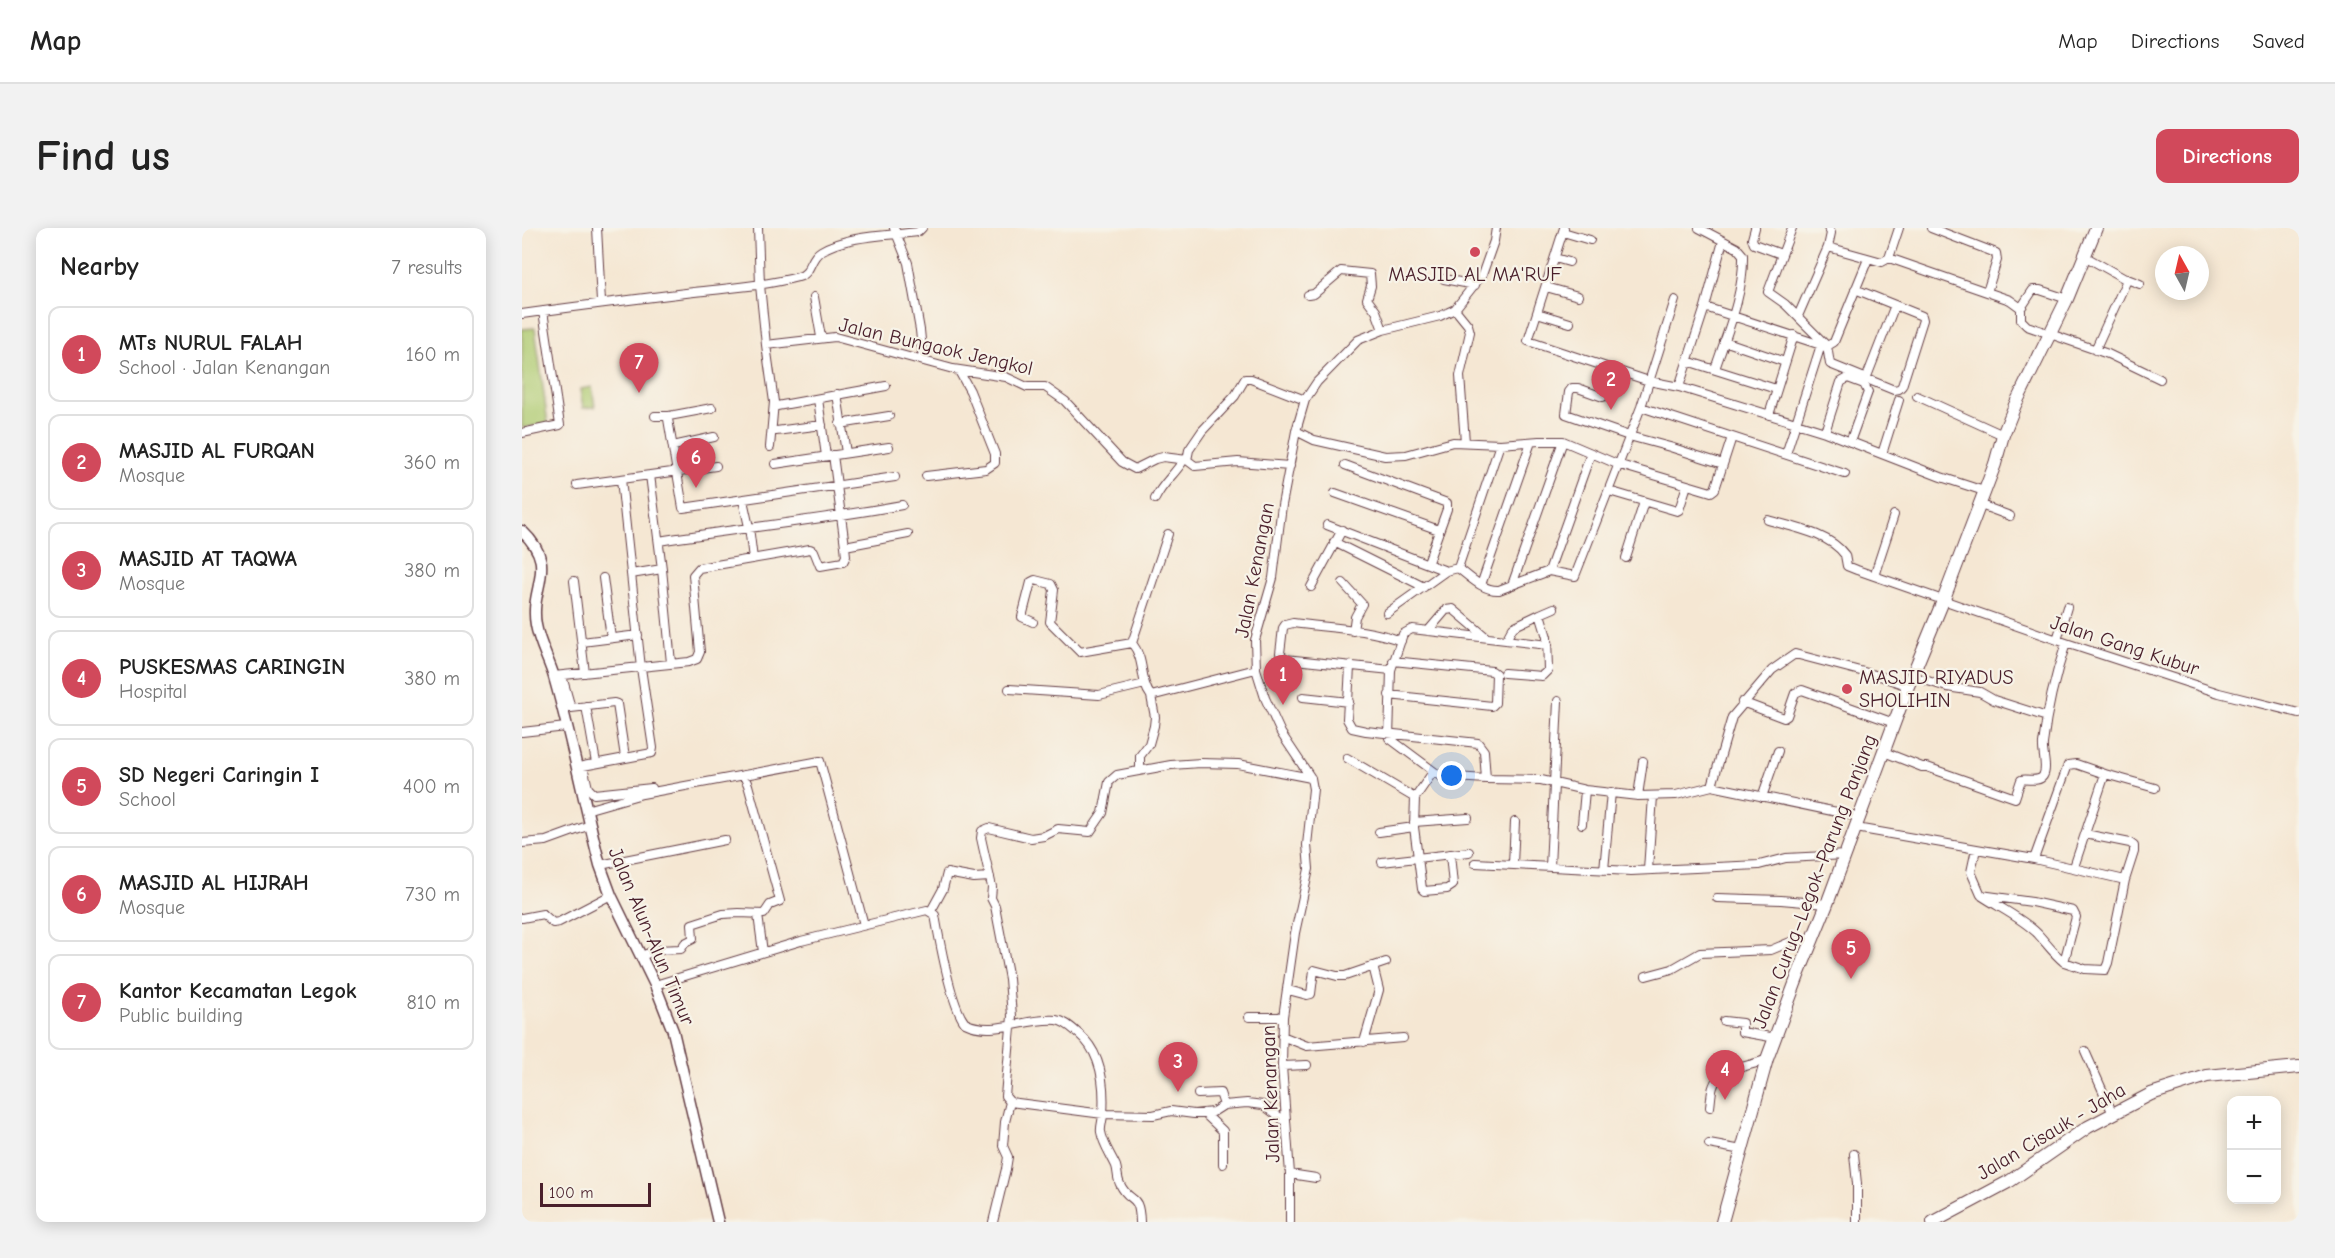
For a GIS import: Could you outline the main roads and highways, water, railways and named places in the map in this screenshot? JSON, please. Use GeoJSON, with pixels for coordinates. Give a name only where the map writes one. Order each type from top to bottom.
{"type":"FeatureCollection","features":[{"type":"Feature","properties":{"kind":"main road","name":"Jalan Curug–Legok–Parung Panjang"},"geometry":{"type":"LineString","coordinates":[[1722,1222],[1767,1059],[1910,681],[1943,601],[2003,435],[2015,405],[2051,336],[2086,257],[2096,228]]}},
{"type":"Feature","properties":{"kind":"main road","name":"Jalan Cisauk - Jaha"},"geometry":{"type":"LineString","coordinates":[[1933,1222],[2010,1181],[2088,1127],[2151,1094],[2207,1076],[2299,1067]]}},
{"type":"Feature","properties":{"kind":"place","name":"MASJID AL MA'RUF"},"geometry":{"type":"Point","coordinates":[1475,252]}},
{"type":"Feature","properties":{"kind":"place","name":"Kantor Kecamatan Legok"},"geometry":{"type":"Point","coordinates":[639,393]}},
{"type":"Feature","properties":{"kind":"place","name":"MASJID AL FURQAN"},"geometry":{"type":"Point","coordinates":[1611,410]}},
{"type":"Feature","properties":{"kind":"place","name":"MASJID AL HIJRAH"},"geometry":{"type":"Point","coordinates":[696,488]}},
{"type":"Feature","properties":{"kind":"place","name":"MASJID RIYADUS SHOLIHIN"},"geometry":{"type":"Point","coordinates":[1847,689]}},
{"type":"Feature","properties":{"kind":"place","name":"MTs NURUL FALAH"},"geometry":{"type":"Point","coordinates":[1283,705]}},
{"type":"Feature","properties":{"kind":"place","name":"SD Negeri Caringin I"},"geometry":{"type":"Point","coordinates":[1851,979]}},
{"type":"Feature","properties":{"kind":"place","name":"MASJID AT TAQWA"},"geometry":{"type":"Point","coordinates":[1178,1092]}},
{"type":"Feature","properties":{"kind":"place","name":"PUSKESMAS CARINGIN"},"geometry":{"type":"Point","coordinates":[1725,1100]}}]}
